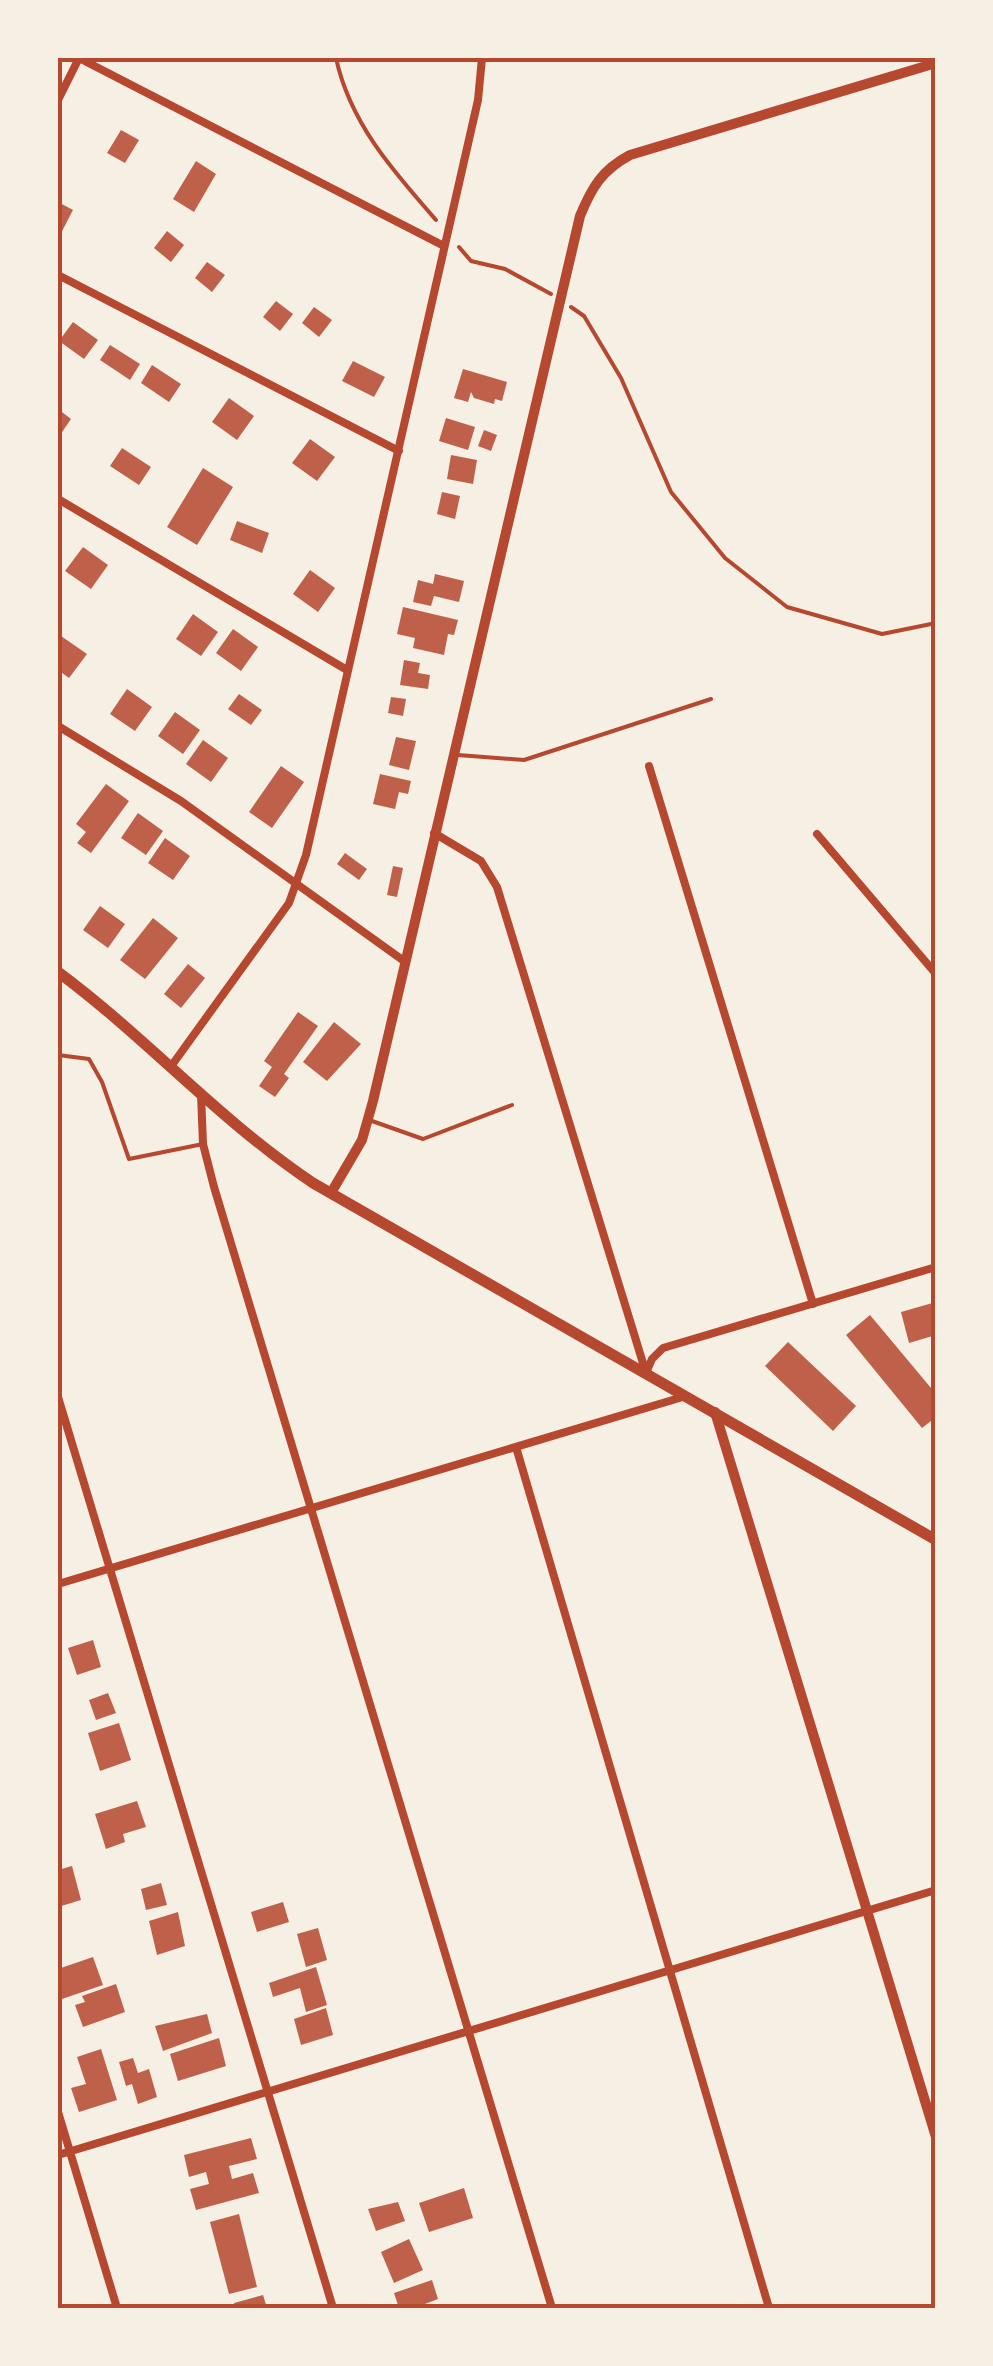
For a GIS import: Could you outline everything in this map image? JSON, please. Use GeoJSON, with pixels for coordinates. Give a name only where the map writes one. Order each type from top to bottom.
{"type":"FeatureCollection","features":[{"type":"Feature","properties":{"kind":"main road"},"geometry":{"type":"LineString","coordinates":[[58,972],[172,1064],[242,1132],[330,1194],[936,1540]]}},
{"type":"Feature","properties":{"kind":"street"},"geometry":{"type":"LineString","coordinates":[[58,100],[79,58],[444,246]]}},
{"type":"Feature","properties":{"kind":"street"},"geometry":{"type":"LineString","coordinates":[[172,1064],[298,884],[483,74],[482,58]]}},
{"type":"Feature","properties":{"kind":"street"},"geometry":{"type":"LineString","coordinates":[[330,1194],[348,1168],[368,1120],[580,216],[593,184],[610,166],[630,155],[936,63]]}},
{"type":"Feature","properties":{"kind":"street"},"geometry":{"type":"LineString","coordinates":[[58,274],[398,451]]}},
{"type":"Feature","properties":{"kind":"street"},"geometry":{"type":"LineString","coordinates":[[58,499],[348,670]]}},
{"type":"Feature","properties":{"kind":"street"},"geometry":{"type":"LineString","coordinates":[[58,726],[167,793],[404,961]]}},
{"type":"Feature","properties":{"kind":"street"},"geometry":{"type":"LineString","coordinates":[[650,766],[813,1304]]}},
{"type":"Feature","properties":{"kind":"street"},"geometry":{"type":"LineString","coordinates":[[434,832],[481,861],[497,887],[646,1374]]}},
{"type":"Feature","properties":{"kind":"street"},"geometry":{"type":"LineString","coordinates":[[817,834],[936,974]]}},
{"type":"Feature","properties":{"kind":"street"},"geometry":{"type":"LineString","coordinates":[[201,1094],[203,1144],[552,2308]]}},
{"type":"Feature","properties":{"kind":"street"},"geometry":{"type":"LineString","coordinates":[[646,1374],[652,1358],[664,1348],[936,1267]]}},
{"type":"Feature","properties":{"kind":"street"},"geometry":{"type":"LineString","coordinates":[[58,1584],[686,1396]]}},
{"type":"Feature","properties":{"kind":"street"},"geometry":{"type":"LineString","coordinates":[[58,1397],[333,2308]]}},
{"type":"Feature","properties":{"kind":"street"},"geometry":{"type":"LineString","coordinates":[[715,1412],[936,2137]]}},
{"type":"Feature","properties":{"kind":"street"},"geometry":{"type":"LineString","coordinates":[[516,1447],[769,2308]]}},
{"type":"Feature","properties":{"kind":"street"},"geometry":{"type":"LineString","coordinates":[[58,2154],[936,1890]]}},
{"type":"Feature","properties":{"kind":"street"},"geometry":{"type":"LineString","coordinates":[[58,2112],[117,2308]]}},
{"type":"Feature","properties":{"kind":"lane"},"geometry":{"type":"LineString","coordinates":[[453,754],[524,760],[712,699]]}},
{"type":"Feature","properties":{"kind":"lane"},"geometry":{"type":"LineString","coordinates":[[58,1055],[89,1059],[102,1082],[129,1159],[203,1144]]}},
{"type":"Feature","properties":{"kind":"lane"},"geometry":{"type":"LineString","coordinates":[[368,1120],[423,1139],[512,1105]]}},
{"type":"Feature","properties":{"kind":"path"},"geometry":{"type":"LineString","coordinates":[[336,58],[343,90],[376,149],[472,261],[505,269],[584,316],[621,378],[671,492],[725,558],[787,607],[882,634],[936,623]]}},
{"type":"Feature","properties":{"kind":"building"},"geometry":{"type":"Polygon","coordinates":[[[121,130],[139,140],[125,163],[107,153],[121,130]]]}},
{"type":"Feature","properties":{"kind":"building"},"geometry":{"type":"Polygon","coordinates":[[[196,161],[216,174],[194,212],[173,199],[196,161]]]}},
{"type":"Feature","properties":{"kind":"building"},"geometry":{"type":"Polygon","coordinates":[[[58,202],[73,210],[58,239],[58,202]]]}},
{"type":"Feature","properties":{"kind":"building"},"geometry":{"type":"Polygon","coordinates":[[[167,231],[184,245],[171,262],[154,248],[167,231]]]}},
{"type":"Feature","properties":{"kind":"building"},"geometry":{"type":"Polygon","coordinates":[[[207,262],[225,275],[212,292],[195,278],[207,262]]]}},
{"type":"Feature","properties":{"kind":"building"},"geometry":{"type":"Polygon","coordinates":[[[276,301],[293,314],[280,331],[263,317],[276,301]]]}},
{"type":"Feature","properties":{"kind":"building"},"geometry":{"type":"Polygon","coordinates":[[[314,307],[332,320],[319,337],[302,323],[314,307]]]}},
{"type":"Feature","properties":{"kind":"building"},"geometry":{"type":"Polygon","coordinates":[[[73,322],[98,340],[84,359],[59,341],[73,322]]]}},
{"type":"Feature","properties":{"kind":"building"},"geometry":{"type":"Polygon","coordinates":[[[110,345],[140,364],[130,380],[100,360],[110,345]]]}},
{"type":"Feature","properties":{"kind":"building"},"geometry":{"type":"Polygon","coordinates":[[[353,361],[385,377],[374,397],[342,381],[353,361]]]}},
{"type":"Feature","properties":{"kind":"building"},"geometry":{"type":"Polygon","coordinates":[[[152,365],[181,384],[169,402],[141,383],[152,365]]]}},
{"type":"Feature","properties":{"kind":"building"},"geometry":{"type":"Polygon","coordinates":[[[463,369],[507,382],[502,401],[495,399],[494,404],[474,398],[471,392],[468,402],[454,398],[463,369]]]}},
{"type":"Feature","properties":{"kind":"building"},"geometry":{"type":"Polygon","coordinates":[[[229,398],[254,416],[237,440],[212,422],[229,398]]]}},
{"type":"Feature","properties":{"kind":"building"},"geometry":{"type":"Polygon","coordinates":[[[58,409],[71,419],[58,438],[58,409]]]}},
{"type":"Feature","properties":{"kind":"building"},"geometry":{"type":"Polygon","coordinates":[[[446,418],[475,427],[468,450],[439,441],[446,418]]]}},
{"type":"Feature","properties":{"kind":"building"},"geometry":{"type":"Polygon","coordinates":[[[484,430],[497,435],[491,451],[478,446],[484,430]]]}},
{"type":"Feature","properties":{"kind":"building"},"geometry":{"type":"Polygon","coordinates":[[[310,439],[335,457],[317,481],[292,463],[310,439]]]}},
{"type":"Feature","properties":{"kind":"building"},"geometry":{"type":"Polygon","coordinates":[[[122,448],[151,467],[139,485],[110,466],[122,448]]]}},
{"type":"Feature","properties":{"kind":"building"},"geometry":{"type":"Polygon","coordinates":[[[451,455],[477,460],[473,484],[447,479],[451,455]]]}},
{"type":"Feature","properties":{"kind":"building"},"geometry":{"type":"Polygon","coordinates":[[[203,468],[233,487],[197,545],[167,527],[203,468]]]}},
{"type":"Feature","properties":{"kind":"building"},"geometry":{"type":"Polygon","coordinates":[[[442,492],[460,496],[455,519],[437,514],[442,492]]]}},
{"type":"Feature","properties":{"kind":"building"},"geometry":{"type":"Polygon","coordinates":[[[237,521],[269,533],[262,553],[230,540],[237,521]]]}},
{"type":"Feature","properties":{"kind":"building"},"geometry":{"type":"Polygon","coordinates":[[[83,547],[108,565],[91,589],[65,571],[83,547]]]}},
{"type":"Feature","properties":{"kind":"building"},"geometry":{"type":"Polygon","coordinates":[[[310,570],[335,588],[318,612],[293,594],[310,570]]]}},
{"type":"Feature","properties":{"kind":"building"},"geometry":{"type":"Polygon","coordinates":[[[435,574],[464,581],[459,602],[434,596],[431,606],[413,602],[418,580],[433,584],[435,574]]]}},
{"type":"Feature","properties":{"kind":"building"},"geometry":{"type":"Polygon","coordinates":[[[403,607],[458,620],[454,635],[448,634],[444,655],[413,648],[415,638],[397,634],[403,607]]]}},
{"type":"Feature","properties":{"kind":"building"},"geometry":{"type":"Polygon","coordinates":[[[193,614],[218,632],[201,656],[176,639],[193,614]]]}},
{"type":"Feature","properties":{"kind":"building"},"geometry":{"type":"Polygon","coordinates":[[[233,629],[258,647],[241,671],[216,653],[233,629]]]}},
{"type":"Feature","properties":{"kind":"building"},"geometry":{"type":"Polygon","coordinates":[[[61,636],[87,654],[69,678],[58,670],[61,636]]]}},
{"type":"Feature","properties":{"kind":"building"},"geometry":{"type":"Polygon","coordinates":[[[404,660],[420,663],[418,673],[430,675],[428,689],[400,685],[404,660]]]}},
{"type":"Feature","properties":{"kind":"building"},"geometry":{"type":"Polygon","coordinates":[[[127,689],[152,707],[135,731],[110,714],[127,689]]]}},
{"type":"Feature","properties":{"kind":"building"},"geometry":{"type":"Polygon","coordinates":[[[239,694],[262,710],[251,725],[228,709],[239,694]]]}},
{"type":"Feature","properties":{"kind":"building"},"geometry":{"type":"Polygon","coordinates":[[[391,697],[406,699],[403,716],[388,713],[391,697]]]}},
{"type":"Feature","properties":{"kind":"building"},"geometry":{"type":"Polygon","coordinates":[[[175,712],[200,730],[183,754],[158,736],[175,712]]]}},
{"type":"Feature","properties":{"kind":"building"},"geometry":{"type":"Polygon","coordinates":[[[396,737],[416,741],[409,770],[389,765],[396,737]]]}},
{"type":"Feature","properties":{"kind":"building"},"geometry":{"type":"Polygon","coordinates":[[[203,740],[228,758],[211,782],[186,764],[203,740]]]}},
{"type":"Feature","properties":{"kind":"building"},"geometry":{"type":"Polygon","coordinates":[[[281,766],[304,782],[272,828],[249,812],[281,766]]]}},
{"type":"Feature","properties":{"kind":"building"},"geometry":{"type":"Polygon","coordinates":[[[380,774],[411,781],[408,794],[399,792],[395,809],[373,804],[380,774]]]}},
{"type":"Feature","properties":{"kind":"building"},"geometry":{"type":"Polygon","coordinates":[[[106,784],[129,801],[91,853],[77,843],[86,832],[76,824],[106,784]]]}},
{"type":"Feature","properties":{"kind":"building"},"geometry":{"type":"Polygon","coordinates":[[[138,813],[163,831],[146,855],[121,838],[138,813]]]}},
{"type":"Feature","properties":{"kind":"building"},"geometry":{"type":"Polygon","coordinates":[[[165,838],[190,856],[173,880],[148,863],[165,838]]]}},
{"type":"Feature","properties":{"kind":"building"},"geometry":{"type":"Polygon","coordinates":[[[345,853],[367,869],[359,880],[337,864],[345,853]]]}},
{"type":"Feature","properties":{"kind":"building"},"geometry":{"type":"Polygon","coordinates":[[[393,866],[403,868],[397,897],[387,895],[393,866]]]}},
{"type":"Feature","properties":{"kind":"building"},"geometry":{"type":"Polygon","coordinates":[[[100,906],[125,924],[108,948],[83,930],[100,906]]]}},
{"type":"Feature","properties":{"kind":"building"},"geometry":{"type":"Polygon","coordinates":[[[153,918],[178,938],[145,979],[120,960],[153,918]]]}},
{"type":"Feature","properties":{"kind":"building"},"geometry":{"type":"Polygon","coordinates":[[[188,964],[205,978],[181,1008],[164,994],[188,964]]]}},
{"type":"Feature","properties":{"kind":"building"},"geometry":{"type":"Polygon","coordinates":[[[298,1012],[318,1026],[284,1074],[289,1078],[275,1097],[259,1086],[272,1067],[264,1061],[298,1012]]]}},
{"type":"Feature","properties":{"kind":"building"},"geometry":{"type":"Polygon","coordinates":[[[334,1022],[361,1044],[327,1081],[303,1062],[334,1022]]]}},
{"type":"Feature","properties":{"kind":"building"},"geometry":{"type":"Polygon","coordinates":[[[936,1302],[936,1335],[909,1343],[901,1312],[936,1302]]]}},
{"type":"Feature","properties":{"kind":"building"},"geometry":{"type":"Polygon","coordinates":[[[870,1315],[936,1394],[936,1417],[922,1428],[846,1335],[870,1315]]]}},
{"type":"Feature","properties":{"kind":"building"},"geometry":{"type":"Polygon","coordinates":[[[788,1342],[856,1406],[833,1431],[765,1366],[788,1342]]]}},
{"type":"Feature","properties":{"kind":"building"},"geometry":{"type":"Polygon","coordinates":[[[93,1640],[101,1667],[77,1675],[68,1648],[93,1640]]]}},
{"type":"Feature","properties":{"kind":"building"},"geometry":{"type":"Polygon","coordinates":[[[108,1693],[116,1713],[96,1720],[89,1700],[108,1693]]]}},
{"type":"Feature","properties":{"kind":"building"},"geometry":{"type":"Polygon","coordinates":[[[119,1723],[131,1760],[100,1771],[88,1733],[119,1723]]]}},
{"type":"Feature","properties":{"kind":"building"},"geometry":{"type":"Polygon","coordinates":[[[137,1801],[146,1827],[123,1834],[125,1842],[106,1849],[95,1814],[137,1801]]]}},
{"type":"Feature","properties":{"kind":"building"},"geometry":{"type":"Polygon","coordinates":[[[72,1866],[81,1900],[58,1907],[58,1870],[72,1866]]]}},
{"type":"Feature","properties":{"kind":"building"},"geometry":{"type":"Polygon","coordinates":[[[161,1883],[167,1905],[146,1910],[141,1889],[161,1883]]]}},
{"type":"Feature","properties":{"kind":"building"},"geometry":{"type":"Polygon","coordinates":[[[283,1902],[289,1922],[257,1932],[251,1912],[283,1902]]]}},
{"type":"Feature","properties":{"kind":"building"},"geometry":{"type":"Polygon","coordinates":[[[178,1912],[185,1946],[157,1955],[149,1921],[178,1912]]]}},
{"type":"Feature","properties":{"kind":"building"},"geometry":{"type":"Polygon","coordinates":[[[318,1928],[327,1960],[306,1967],[297,1934],[318,1928]]]}},
{"type":"Feature","properties":{"kind":"building"},"geometry":{"type":"Polygon","coordinates":[[[93,1957],[103,1985],[62,1999],[58,1969],[93,1957]]]}},
{"type":"Feature","properties":{"kind":"building"},"geometry":{"type":"Polygon","coordinates":[[[316,1967],[327,2005],[306,2012],[300,1988],[273,1997],[269,1983],[316,1967]]]}},
{"type":"Feature","properties":{"kind":"building"},"geometry":{"type":"Polygon","coordinates":[[[116,1984],[125,2012],[83,2027],[75,2005],[85,2002],[82,1996],[116,1984]]]}},
{"type":"Feature","properties":{"kind":"building"},"geometry":{"type":"Polygon","coordinates":[[[326,2008],[333,2035],[301,2045],[294,2019],[326,2008]]]}},
{"type":"Feature","properties":{"kind":"building"},"geometry":{"type":"Polygon","coordinates":[[[207,2014],[212,2033],[163,2051],[155,2026],[207,2014]]]}},
{"type":"Feature","properties":{"kind":"building"},"geometry":{"type":"Polygon","coordinates":[[[219,2038],[226,2066],[178,2081],[170,2054],[219,2038]]]}},
{"type":"Feature","properties":{"kind":"building"},"geometry":{"type":"Polygon","coordinates":[[[101,2049],[117,2100],[79,2112],[71,2088],[86,2084],[77,2057],[101,2049]]]}},
{"type":"Feature","properties":{"kind":"building"},"geometry":{"type":"Polygon","coordinates":[[[133,2058],[138,2073],[149,2069],[157,2097],[138,2104],[132,2084],[126,2086],[119,2062],[133,2058]]]}},
{"type":"Feature","properties":{"kind":"building"},"geometry":{"type":"Polygon","coordinates":[[[251,2138],[257,2159],[229,2166],[232,2179],[253,2173],[259,2193],[196,2210],[190,2189],[209,2184],[206,2172],[189,2177],[184,2155],[251,2138]]]}},
{"type":"Feature","properties":{"kind":"building"},"geometry":{"type":"Polygon","coordinates":[[[464,2188],[473,2218],[429,2232],[419,2203],[464,2188]]]}},
{"type":"Feature","properties":{"kind":"building"},"geometry":{"type":"Polygon","coordinates":[[[398,2202],[405,2221],[376,2231],[368,2209],[398,2202]]]}},
{"type":"Feature","properties":{"kind":"building"},"geometry":{"type":"Polygon","coordinates":[[[239,2214],[257,2287],[229,2294],[210,2222],[239,2214]]]}},
{"type":"Feature","properties":{"kind":"building"},"geometry":{"type":"Polygon","coordinates":[[[409,2239],[423,2270],[394,2283],[381,2252],[409,2239]]]}},
{"type":"Feature","properties":{"kind":"building"},"geometry":{"type":"Polygon","coordinates":[[[432,2280],[438,2299],[425,2304],[426,2308],[399,2308],[394,2293],[432,2280]]]}},
{"type":"Feature","properties":{"kind":"building"},"geometry":{"type":"Polygon","coordinates":[[[263,2295],[267,2308],[235,2308],[234,2303],[263,2295]]]}}]}
